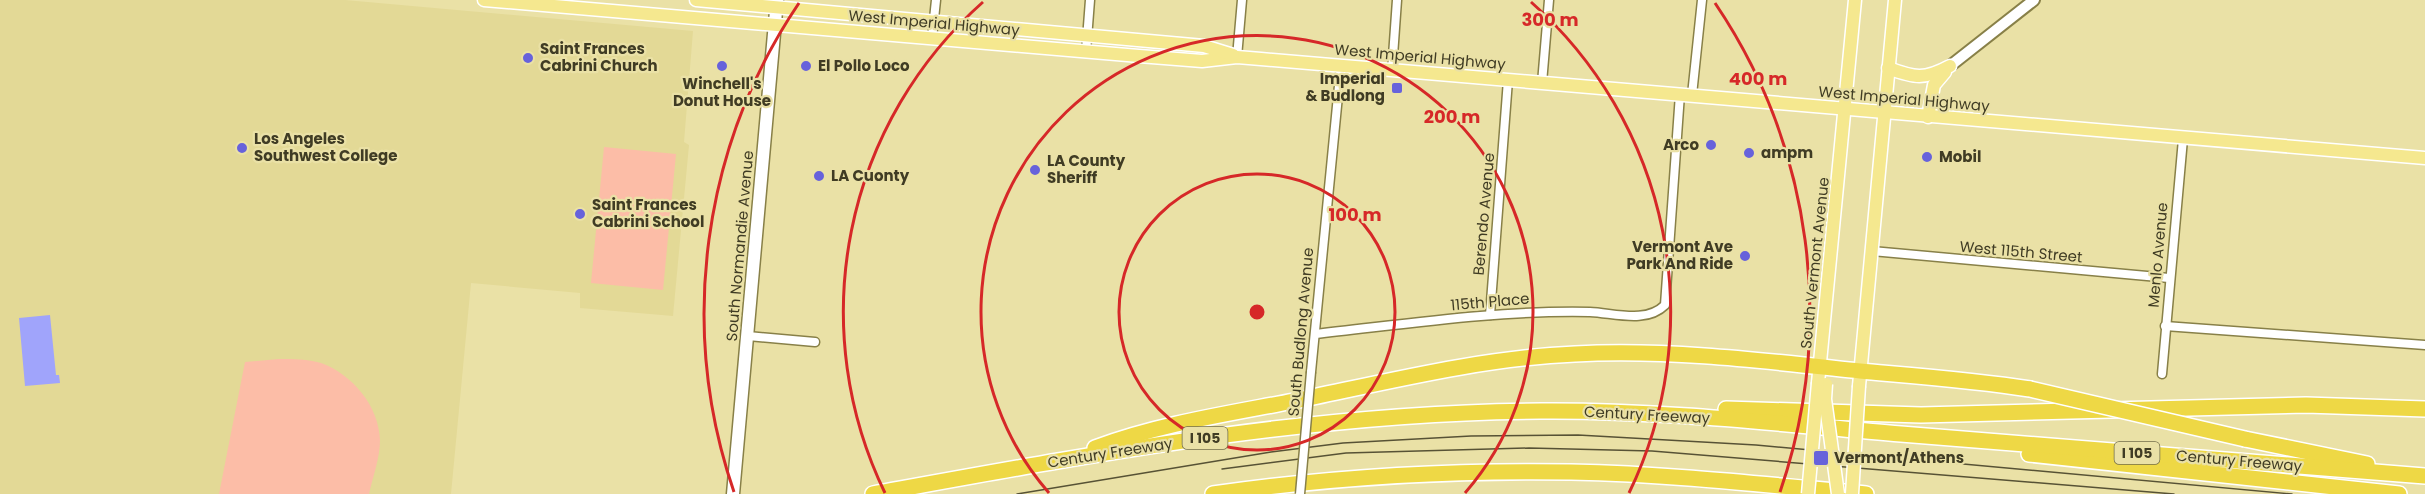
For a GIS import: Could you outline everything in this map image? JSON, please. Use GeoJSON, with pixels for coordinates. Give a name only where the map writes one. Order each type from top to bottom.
{"type":"FeatureCollection","features":[{"type":"Feature","properties":{"kind":"highway"},"geometry":{"type":"LineString","coordinates":[[1064,460],[1125,437],[1169,426],[1396,380],[1518,359],[1621,352],[1819,366],[1860,378],[1968,380],[2030,389],[2245,439],[2339,456],[2407,474]]}},
{"type":"Feature","properties":{"kind":"highway"},"geometry":{"type":"LineString","coordinates":[[1540,411],[1640,407],[1921,415],[2306,405],[2425,409]]}},
{"type":"Feature","properties":{"kind":"highway","name":"Century Freeway"},"geometry":{"type":"LineString","coordinates":[[873,494],[1064,460],[1293,426],[1411,416],[1540,411],[1661,414],[2425,476]]}},
{"type":"Feature","properties":{"kind":"highway"},"geometry":{"type":"LineString","coordinates":[[1867,431],[2065,458],[2399,494]]}},
{"type":"Feature","properties":{"kind":"highway"},"geometry":{"type":"LineString","coordinates":[[1213,494],[1361,478],[1521,472],[1688,478],[1866,494]]}},
{"type":"Feature","properties":{"kind":"main road","name":"West Imperial Highway"},"geometry":{"type":"LineString","coordinates":[[484,0],[1202,61],[1237,57],[1341,65],[2425,158]]}},
{"type":"Feature","properties":{"kind":"main road","name":"West Imperial Highway"},"geometry":{"type":"LineString","coordinates":[[696,0],[777,4],[1204,46],[1237,57]]}},
{"type":"Feature","properties":{"kind":"main road","name":"South Vermont Avenue"},"geometry":{"type":"LineString","coordinates":[[1808,494],[1822,384],[1819,366],[1855,0]]}},
{"type":"Feature","properties":{"kind":"main road"},"geometry":{"type":"LineString","coordinates":[[1852,494],[1883,112],[1895,0]]}},
{"type":"Feature","properties":{"kind":"main road","name":"South Normandie Avenue"},"geometry":{"type":"LineString","coordinates":[[733,494],[777,4]]}},
{"type":"Feature","properties":{"kind":"main road"},"geometry":{"type":"LineString","coordinates":[[1111,54],[1122,47],[1178,52],[1204,46]]}},
{"type":"Feature","properties":{"kind":"main road"},"geometry":{"type":"LineString","coordinates":[[1888,68],[1918,77],[1935,74],[1950,66]]}},
{"type":"Feature","properties":{"kind":"main road"},"geometry":{"type":"LineString","coordinates":[[1928,117],[1934,85],[1950,66]]}},
{"type":"Feature","properties":{"kind":"main road"},"geometry":{"type":"LineString","coordinates":[[1822,384],[1838,494]]}},
{"type":"Feature","properties":{"kind":"street"},"geometry":{"type":"LineString","coordinates":[[932,38],[936,0]]}},
{"type":"Feature","properties":{"kind":"street"},"geometry":{"type":"LineString","coordinates":[[1086,52],[1090,0]]}},
{"type":"Feature","properties":{"kind":"street"},"geometry":{"type":"LineString","coordinates":[[1237,57],[1242,0]]}},
{"type":"Feature","properties":{"kind":"street"},"geometry":{"type":"LineString","coordinates":[[1392,70],[1397,0]]}},
{"type":"Feature","properties":{"kind":"street"},"geometry":{"type":"LineString","coordinates":[[1542,83],[1549,0]]}},
{"type":"Feature","properties":{"kind":"street"},"geometry":{"type":"LineString","coordinates":[[1686,95],[1701,0]]}},
{"type":"Feature","properties":{"kind":"street"},"geometry":{"type":"LineString","coordinates":[[1950,66],[2034,0]]}},
{"type":"Feature","properties":{"kind":"street","name":"South Budlong Avenue"},"geometry":{"type":"LineString","coordinates":[[1300,494],[1341,65]]}},
{"type":"Feature","properties":{"kind":"street","name":"Berendo Avenue"},"geometry":{"type":"LineString","coordinates":[[1490,315],[1508,80]]}},
{"type":"Feature","properties":{"kind":"street","name":"115th Place"},"geometry":{"type":"LineString","coordinates":[[1315,334],[1548,311],[1638,316],[1658,312],[1665,305],[1686,95]]}},
{"type":"Feature","properties":{"kind":"street","name":"Menlo Avenue"},"geometry":{"type":"LineString","coordinates":[[2162,374],[2183,139]]}},
{"type":"Feature","properties":{"kind":"street","name":"West 115th Street"},"geometry":{"type":"LineString","coordinates":[[1872,251],[2169,278]]}},
{"type":"Feature","properties":{"kind":"street"},"geometry":{"type":"LineString","coordinates":[[2165,326],[2425,345]]}},
{"type":"Feature","properties":{"kind":"street"},"geometry":{"type":"LineString","coordinates":[[748,336],[815,342]]}},
{"type":"Feature","properties":{"kind":"shaded area","name":"Los Angeles Southwest College"},"geometry":{"type":"Polygon","coordinates":[[[0,0],[345,0],[693,31],[684,142],[689,145],[673,316],[580,308],[580,293],[471,283],[451,494],[0,494],[0,0]]]}},
{"type":"Feature","properties":{"kind":"shaded area"},"geometry":{"type":"Polygon","coordinates":[[[604,147],[676,154],[663,290],[591,283],[604,147]]]}},
{"type":"Feature","properties":{"kind":"shaded area"},"geometry":{"type":"Polygon","coordinates":[[[279,359],[321,363],[343,375],[362,393],[375,415],[380,440],[378,460],[369,494],[219,494],[245,362],[279,359]]]}},
{"type":"Feature","properties":{"kind":"water"},"geometry":{"type":"Polygon","coordinates":[[[50,315],[56,375],[59,375],[60,383],[25,386],[19,318],[50,315]]]}},
{"type":"Feature","properties":{"kind":"tram line"},"geometry":{"type":"LineString","coordinates":[[1017,494],[1271,452],[1343,443],[1471,436],[1578,435],[1756,445],[2292,494]]}},
{"type":"Feature","properties":{"kind":"tram line"},"geometry":{"type":"LineString","coordinates":[[1222,469],[1346,453],[1529,448],[1652,451],[2174,494]]}},
{"type":"Feature","properties":{"kind":"place","name":"Saint Frances Cabrini Church"},"geometry":{"type":"Point","coordinates":[528,58]}},
{"type":"Feature","properties":{"kind":"place","name":"Winchell's Donut House"},"geometry":{"type":"Point","coordinates":[722,66]}},
{"type":"Feature","properties":{"kind":"place","name":"El Pollo Loco"},"geometry":{"type":"Point","coordinates":[806,66]}},
{"type":"Feature","properties":{"kind":"place","name":"Imperial & Budlong"},"geometry":{"type":"Point","coordinates":[1397,88]}},
{"type":"Feature","properties":{"kind":"place","name":"Arco"},"geometry":{"type":"Point","coordinates":[1711,145]}},
{"type":"Feature","properties":{"kind":"place","name":"Los Angeles Southwest College"},"geometry":{"type":"Point","coordinates":[242,148]}},
{"type":"Feature","properties":{"kind":"place","name":"ampm"},"geometry":{"type":"Point","coordinates":[1749,153]}},
{"type":"Feature","properties":{"kind":"place","name":"Mobil"},"geometry":{"type":"Point","coordinates":[1927,157]}},
{"type":"Feature","properties":{"kind":"place","name":"LA County Sheriff"},"geometry":{"type":"Point","coordinates":[1035,170]}},
{"type":"Feature","properties":{"kind":"place","name":"LA Cuonty"},"geometry":{"type":"Point","coordinates":[819,176]}},
{"type":"Feature","properties":{"kind":"place","name":"Saint Frances Cabrini School"},"geometry":{"type":"Point","coordinates":[580,214]}},
{"type":"Feature","properties":{"kind":"place","name":"Vermont Ave Park And Ride"},"geometry":{"type":"Point","coordinates":[1745,256]}},
{"type":"Feature","properties":{"kind":"place","name":"Vermont/Athens"},"geometry":{"type":"Point","coordinates":[1821,458]}}]}
